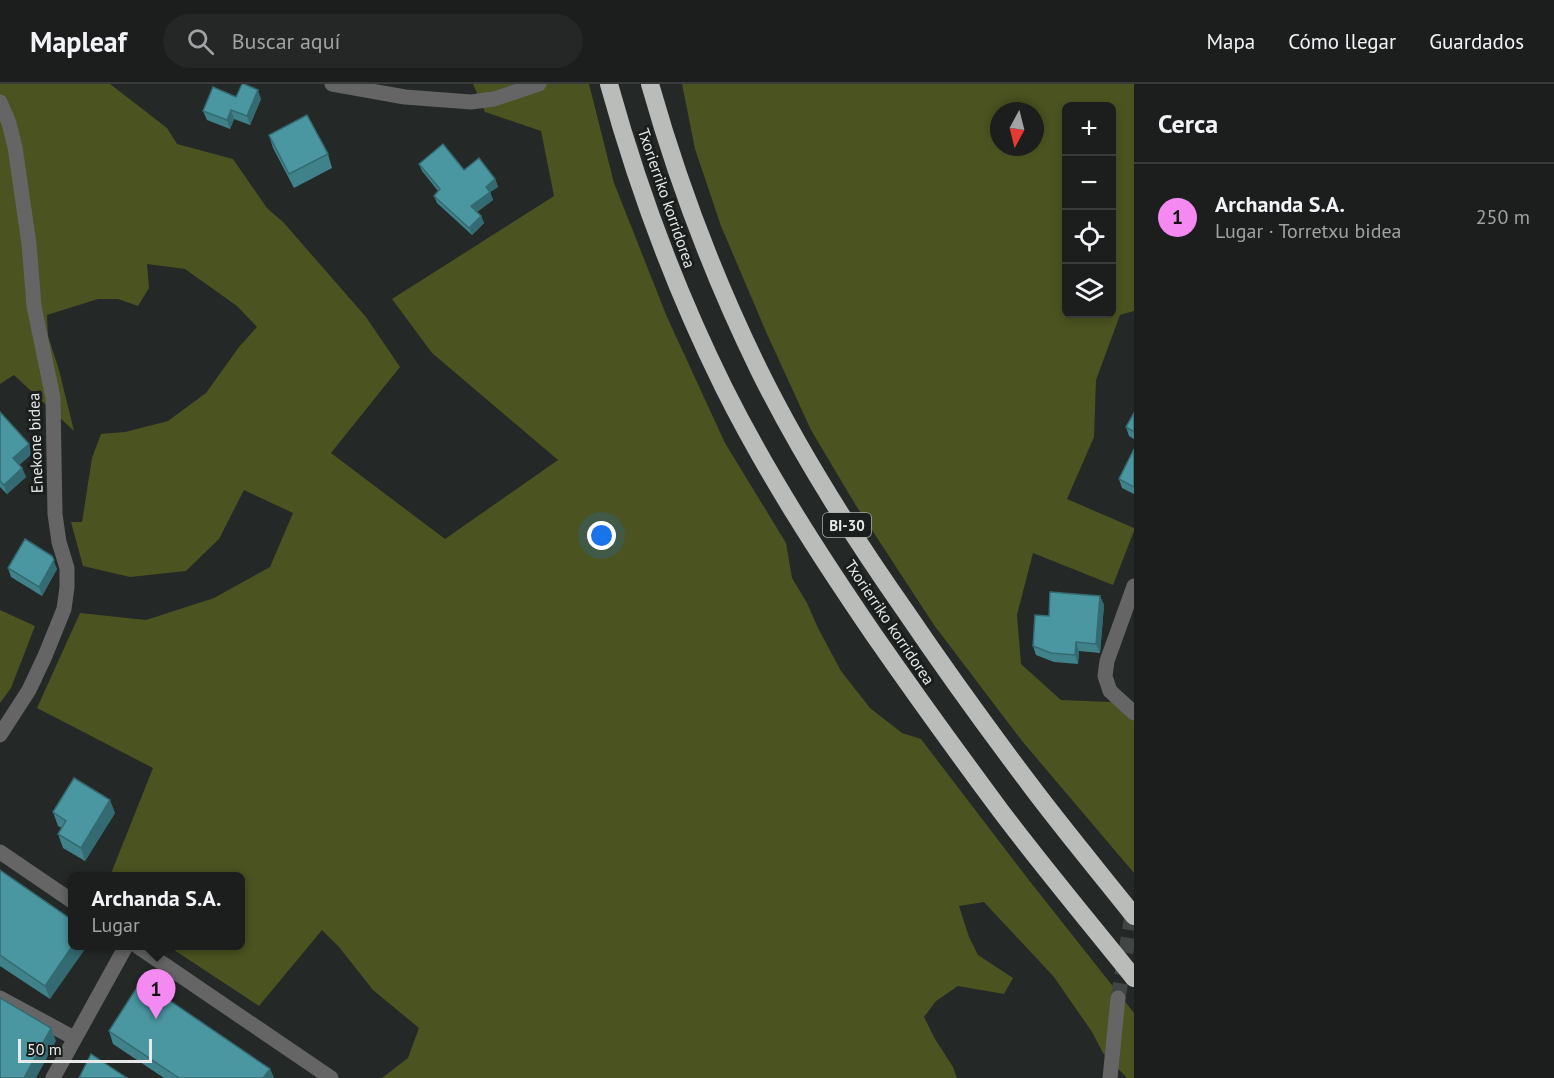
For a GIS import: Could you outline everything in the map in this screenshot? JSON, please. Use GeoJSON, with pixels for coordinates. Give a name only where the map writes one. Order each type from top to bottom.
{"type":"FeatureCollection","features":[{"type":"Feature","properties":{"kind":"highway","name":"Txorierriko korridorea"},"geometry":{"type":"LineString","coordinates":[[609,84],[651,216],[696,328],[725,389],[775,481],[822,558],[918,699],[1001,810],[1134,978]]}},
{"type":"Feature","properties":{"kind":"highway","name":"Txorierriko korridorea"},"geometry":{"type":"LineString","coordinates":[[650,84],[687,203],[731,313],[769,390],[808,461],[855,537],[950,676],[1032,787],[1134,916]]}},
{"type":"Feature","properties":{"kind":"street"},"geometry":{"type":"LineString","coordinates":[[332,84],[416,98],[459,102],[494,99],[540,84]]}},
{"type":"Feature","properties":{"kind":"street","name":"Enekone bidea"},"geometry":{"type":"LineString","coordinates":[[0,102],[9,123],[15,147],[34,306],[53,398],[55,514],[59,542],[67,568],[64,609],[29,690],[0,735]]}},
{"type":"Feature","properties":{"kind":"street"},"geometry":{"type":"LineString","coordinates":[[1134,586],[1107,661],[1105,676],[1110,691],[1134,713]]}},
{"type":"Feature","properties":{"kind":"street"},"geometry":{"type":"LineString","coordinates":[[0,852],[68,898]]}},
{"type":"Feature","properties":{"kind":"street"},"geometry":{"type":"LineString","coordinates":[[53,1078],[123,950]]}},
{"type":"Feature","properties":{"kind":"street"},"geometry":{"type":"LineString","coordinates":[[144,950],[324,1076]]}},
{"type":"Feature","properties":{"kind":"street"},"geometry":{"type":"LineString","coordinates":[[0,998],[74,1038]]}},
{"type":"Feature","properties":{"kind":"street"},"geometry":{"type":"LineString","coordinates":[[1110,1078],[1118,998]]}},
{"type":"Feature","properties":{"kind":"green space"},"geometry":{"type":"Polygon","coordinates":[[[0,84],[110,84],[167,128],[177,144],[233,159],[267,208],[284,223],[366,317],[400,367],[331,453],[445,539],[558,460],[432,353],[392,299],[554,196],[541,131],[485,112],[473,84],[589,84],[614,183],[667,317],[725,443],[786,543],[792,578],[841,671],[870,708],[902,733],[921,739],[1134,1013],[1134,1078],[1127,1078],[1103,1053],[1092,1032],[1054,977],[984,902],[959,906],[969,937],[978,955],[1013,978],[1004,994],[958,986],[936,1001],[924,1017],[957,1078],[382,1078],[408,1058],[419,1028],[373,990],[339,947],[322,930],[259,1006],[174,950],[245,950],[245,872],[112,872],[153,768],[37,708],[80,613],[146,620],[214,598],[270,567],[293,513],[244,490],[219,539],[186,571],[130,577],[83,566],[71,522],[82,522],[92,458],[101,434],[125,432],[168,421],[206,393],[239,347],[257,327],[237,306],[185,269],[147,264],[149,288],[138,306],[118,299],[98,299],[47,315],[48,336],[74,431],[14,375],[0,384],[0,84]]]}},
{"type":"Feature","properties":{"kind":"green space"},"geometry":{"type":"Polygon","coordinates":[[[682,84],[1134,84],[1134,311],[1120,315],[1096,380],[1094,437],[1067,499],[1134,528],[1134,531],[1113,585],[1033,553],[1017,615],[1021,664],[1061,700],[1134,703],[1134,873],[1022,741],[934,625],[855,504],[811,430],[721,226],[695,149],[682,84]]]}},
{"type":"Feature","properties":{"kind":"green space"},"geometry":{"type":"Polygon","coordinates":[[[0,610],[35,626],[11,688],[0,703],[0,610]]]}},
{"type":"Feature","properties":{"kind":"building"},"geometry":{"type":"Polygon","coordinates":[[[242,84],[258,90],[247,116],[231,110],[227,120],[203,111],[213,87],[236,97],[242,84]]]}},
{"type":"Feature","properties":{"kind":"building"},"geometry":{"type":"Polygon","coordinates":[[[307,115],[328,154],[289,174],[269,135],[307,115]]]}},
{"type":"Feature","properties":{"kind":"building"},"geometry":{"type":"Polygon","coordinates":[[[443,144],[464,170],[479,158],[495,179],[486,187],[490,192],[471,206],[481,216],[469,228],[434,196],[440,189],[419,164],[443,144]]]}},
{"type":"Feature","properties":{"kind":"building"},"geometry":{"type":"Polygon","coordinates":[[[0,412],[29,444],[13,458],[22,468],[4,485],[0,481],[0,412]]]}},
{"type":"Feature","properties":{"kind":"building"},"geometry":{"type":"Polygon","coordinates":[[[1134,413],[1134,432],[1126,427],[1134,413]]]}},
{"type":"Feature","properties":{"kind":"building"},"geometry":{"type":"Polygon","coordinates":[[[1134,449],[1134,487],[1119,479],[1134,449]]]}},
{"type":"Feature","properties":{"kind":"building"},"geometry":{"type":"Polygon","coordinates":[[[25,539],[52,556],[54,560],[39,587],[8,568],[25,539]]]}},
{"type":"Feature","properties":{"kind":"building"},"geometry":{"type":"Polygon","coordinates":[[[1050,592],[1100,596],[1096,644],[1076,642],[1075,655],[1051,653],[1033,646],[1035,615],[1049,616],[1050,592]]]}},
{"type":"Feature","properties":{"kind":"building"},"geometry":{"type":"Polygon","coordinates":[[[74,778],[110,800],[81,848],[58,834],[66,821],[53,812],[74,778]]]}},
{"type":"Feature","properties":{"kind":"building"},"geometry":{"type":"Polygon","coordinates":[[[0,870],[68,917],[70,950],[45,986],[0,955],[0,870]]]}},
{"type":"Feature","properties":{"kind":"building"},"geometry":{"type":"Polygon","coordinates":[[[141,981],[270,1069],[263,1078],[179,1078],[109,1031],[141,981]]]}},
{"type":"Feature","properties":{"kind":"building"},"geometry":{"type":"Polygon","coordinates":[[[0,998],[51,1028],[24,1078],[0,1078],[0,998]]]}},
{"type":"Feature","properties":{"kind":"building"},"geometry":{"type":"Polygon","coordinates":[[[91,1054],[127,1078],[79,1078],[91,1054]]]}},
{"type":"Feature","properties":{"kind":"tunnel"},"geometry":{"type":"LineString","coordinates":[[1118,998],[1134,904]]}},
{"type":"Feature","properties":{"kind":"place","name":"Archanda S.A."},"geometry":{"type":"Point","coordinates":[156,1019]}}]}
